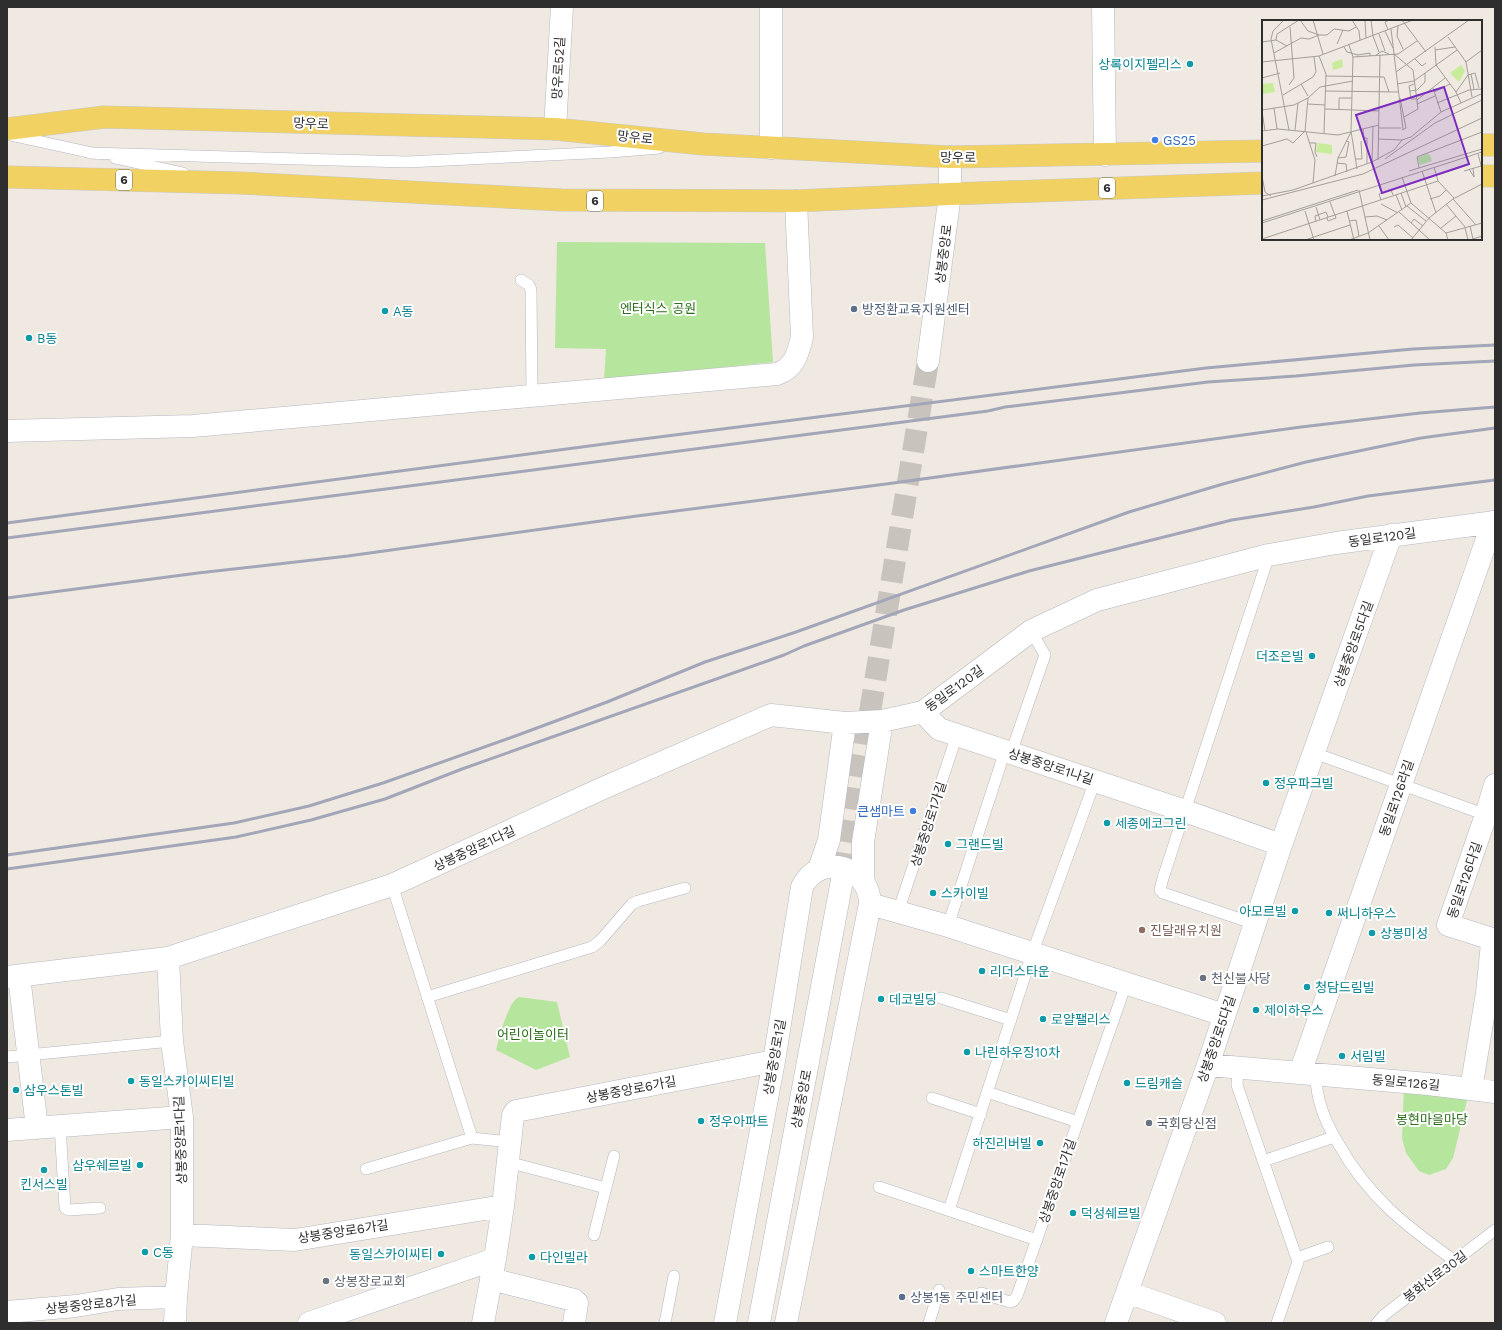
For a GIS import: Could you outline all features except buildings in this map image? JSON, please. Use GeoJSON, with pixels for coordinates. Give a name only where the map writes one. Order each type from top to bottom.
{"type":"FeatureCollection","features":[{"type":"Feature","properties":{"kind":"main road","name":"망우로"},"geometry":{"type":"LineString","coordinates":[[7,129],[104,117],[555,129],[703,144],[950,157],[1262,151]]}},
{"type":"Feature","properties":{"kind":"main road"},"geometry":{"type":"LineString","coordinates":[[1482,145],[1495,145]]}},
{"type":"Feature","properties":{"kind":"main road"},"geometry":{"type":"LineString","coordinates":[[1482,176],[1495,176]]}},
{"type":"Feature","properties":{"kind":"main road","name":"6"},"geometry":{"type":"LineString","coordinates":[[7,178],[240,183],[561,200],[796,201],[1262,183]]}},
{"type":"Feature","properties":{"kind":"street","name":"망우로52길"},"geometry":{"type":"LineString","coordinates":[[555,129],[562,7]]}},
{"type":"Feature","properties":{"kind":"street"},"geometry":{"type":"LineString","coordinates":[[771,7],[771,148]]}},
{"type":"Feature","properties":{"kind":"street"},"geometry":{"type":"LineString","coordinates":[[1103,7],[1105,155]]}},
{"type":"Feature","properties":{"kind":"street","name":"상봉중앙로"},"geometry":{"type":"LineString","coordinates":[[928,361],[950,194],[950,157]]}},
{"type":"Feature","properties":{"kind":"street"},"geometry":{"type":"LineString","coordinates":[[7,431],[193,426],[777,374],[789,368],[797,357],[802,337],[796,201]]}},
{"type":"Feature","properties":{"kind":"street","name":"동일로120길"},"geometry":{"type":"LineString","coordinates":[[771,716],[845,723],[882,721],[923,712],[1031,631],[1097,600],[1269,556],[1336,543],[1494,522]]}},
{"type":"Feature","properties":{"kind":"street","name":"동일로126라길"},"geometry":{"type":"LineString","coordinates":[[1308,1074],[1400,784],[1494,522]]}},
{"type":"Feature","properties":{"kind":"street","name":"상봉중앙로5다길"},"geometry":{"type":"LineString","coordinates":[[1116,1323],[1208,1065],[1281,845],[1391,535]]}},
{"type":"Feature","properties":{"kind":"street","name":"상봉중앙로1나길"},"geometry":{"type":"LineString","coordinates":[[923,712],[939,729],[1185,811],[1281,845]]}},
{"type":"Feature","properties":{"kind":"street","name":"상봉중앙로1다길"},"geometry":{"type":"LineString","coordinates":[[37,1128],[28,1055],[13,977],[168,958],[392,886],[601,790],[771,716]]}},
{"type":"Feature","properties":{"kind":"street"},"geometry":{"type":"LineString","coordinates":[[853,878],[863,842],[882,721]]}},
{"type":"Feature","properties":{"kind":"street","name":"상봉중앙로1길"},"geometry":{"type":"LineString","coordinates":[[725,1323],[774,1061],[802,887],[806,878],[819,869],[826,852],[830,836],[845,723]]}},
{"type":"Feature","properties":{"kind":"street","name":"동일로126다길"},"geometry":{"type":"LineString","coordinates":[[1471,1089],[1487,993],[1492,943],[1489,938],[1448,926],[1491,816],[1495,785]]}},
{"type":"Feature","properties":{"kind":"street"},"geometry":{"type":"LineString","coordinates":[[819,869],[830,866],[845,868],[858,876],[853,878]]}},
{"type":"Feature","properties":{"kind":"street"},"geometry":{"type":"LineString","coordinates":[[786,1323],[870,904],[870,898],[853,878]]}},
{"type":"Feature","properties":{"kind":"street","name":"상봉중앙로"},"geometry":{"type":"LineString","coordinates":[[759,1323],[853,878]]}},
{"type":"Feature","properties":{"kind":"street"},"geometry":{"type":"LineString","coordinates":[[870,904],[948,926],[1224,1015]]}},
{"type":"Feature","properties":{"kind":"street","name":"상봉중앙로1다길"},"geometry":{"type":"LineString","coordinates":[[168,958],[172,1041],[182,1118],[182,1235],[175,1323]]}},
{"type":"Feature","properties":{"kind":"street","name":"상봉중앙로6가길"},"geometry":{"type":"LineString","coordinates":[[483,1323],[503,1206],[514,1115],[516,1111],[774,1061]]}},
{"type":"Feature","properties":{"kind":"street","name":"동일로126길"},"geometry":{"type":"LineString","coordinates":[[1208,1065],[1428,1084],[1495,1092]]}},
{"type":"Feature","properties":{"kind":"street"},"geometry":{"type":"LineString","coordinates":[[7,1130],[182,1118]]}},
{"type":"Feature","properties":{"kind":"street","name":"상봉중앙로6가길"},"geometry":{"type":"LineString","coordinates":[[182,1235],[295,1240],[503,1206]]}},
{"type":"Feature","properties":{"kind":"street"},"geometry":{"type":"LineString","coordinates":[[309,1323],[493,1269],[574,1300],[577,1303],[574,1323]]}},
{"type":"Feature","properties":{"kind":"street"},"geometry":{"type":"LineString","coordinates":[[1127,1292],[1216,1323]]}},
{"type":"Feature","properties":{"kind":"street","name":"상봉중앙로8가길"},"geometry":{"type":"LineString","coordinates":[[7,1312],[76,1306],[118,1298],[176,1297]]}},
{"type":"Feature","properties":{"kind":"lane"},"geometry":{"type":"LineString","coordinates":[[7,134],[162,169],[240,183]]}},
{"type":"Feature","properties":{"kind":"lane"},"geometry":{"type":"LineString","coordinates":[[90,153],[406,162],[610,152],[703,144]]}},
{"type":"Feature","properties":{"kind":"lane"},"geometry":{"type":"LineString","coordinates":[[520,280],[529,285],[531,290],[533,357],[532,396]]}},
{"type":"Feature","properties":{"kind":"lane"},"geometry":{"type":"LineString","coordinates":[[1255,924],[1163,893],[1160,890],[1269,556]]}},
{"type":"Feature","properties":{"kind":"lane"},"geometry":{"type":"LineString","coordinates":[[948,926],[1008,752],[1045,655],[1031,631]]}},
{"type":"Feature","properties":{"kind":"lane","name":"상봉중앙로1가길"},"geometry":{"type":"LineString","coordinates":[[898,912],[957,735]]}},
{"type":"Feature","properties":{"kind":"lane"},"geometry":{"type":"LineString","coordinates":[[1314,753],[1491,816]]}},
{"type":"Feature","properties":{"kind":"lane"},"geometry":{"type":"LineString","coordinates":[[949,1210],[1032,954],[1095,781]]}},
{"type":"Feature","properties":{"kind":"lane"},"geometry":{"type":"LineString","coordinates":[[392,886],[472,1138]]}},
{"type":"Feature","properties":{"kind":"lane"},"geometry":{"type":"LineString","coordinates":[[428,997],[592,947],[600,941],[632,904],[685,888]]}},
{"type":"Feature","properties":{"kind":"lane","name":"상봉중앙로1가길"},"geometry":{"type":"LineString","coordinates":[[981,1293],[1010,1302],[1015,1299],[1126,984]]}},
{"type":"Feature","properties":{"kind":"lane"},"geometry":{"type":"LineString","coordinates":[[941,998],[1011,1020]]}},
{"type":"Feature","properties":{"kind":"lane"},"geometry":{"type":"LineString","coordinates":[[7,1057],[172,1041]]}},
{"type":"Feature","properties":{"kind":"lane"},"geometry":{"type":"LineString","coordinates":[[1238,1068],[1237,1085],[1297,1258],[1297,1266],[1277,1323]]}},
{"type":"Feature","properties":{"kind":"lane"},"geometry":{"type":"LineString","coordinates":[[1308,1074],[1316,1088],[1319,1102],[1329,1128],[1347,1160],[1372,1193],[1412,1230],[1455,1261]]}},
{"type":"Feature","properties":{"kind":"lane","name":"상봉중앙로1가길"},"geometry":{"type":"LineString","coordinates":[[988,1092],[1078,1122]]}},
{"type":"Feature","properties":{"kind":"lane"},"geometry":{"type":"LineString","coordinates":[[932,1098],[981,1114]]}},
{"type":"Feature","properties":{"kind":"lane"},"geometry":{"type":"LineString","coordinates":[[60,1126],[65,1208],[69,1210],[100,1208]]}},
{"type":"Feature","properties":{"kind":"lane"},"geometry":{"type":"LineString","coordinates":[[1263,1161],[1334,1137]]}},
{"type":"Feature","properties":{"kind":"lane"},"geometry":{"type":"LineString","coordinates":[[366,1170],[472,1138],[606,1188]]}},
{"type":"Feature","properties":{"kind":"lane"},"geometry":{"type":"LineString","coordinates":[[594,1235],[614,1156]]}},
{"type":"Feature","properties":{"kind":"lane","name":"상봉중앙로1가길"},"geometry":{"type":"LineString","coordinates":[[879,1187],[1037,1240]]}},
{"type":"Feature","properties":{"kind":"lane","name":"봉화산로30길"},"geometry":{"type":"LineString","coordinates":[[1377,1323],[1384,1315],[1495,1230]]}},
{"type":"Feature","properties":{"kind":"lane"},"geometry":{"type":"LineString","coordinates":[[1297,1258],[1328,1247]]}},
{"type":"Feature","properties":{"kind":"lane"},"geometry":{"type":"LineString","coordinates":[[665,1323],[674,1276]]}},
{"type":"Feature","properties":{"kind":"lane"},"geometry":{"type":"LineString","coordinates":[[928,1323],[939,1290]]}},
{"type":"Feature","properties":{"kind":"green space","name":"엔터식스 공원"},"geometry":{"type":"Polygon","coordinates":[[[557,242],[765,243],[773,362],[604,380],[606,349],[555,348],[557,242]]]}},
{"type":"Feature","properties":{"kind":"green space","name":"어린이놀이터"},"geometry":{"type":"Polygon","coordinates":[[[519,997],[557,1002],[570,1057],[536,1070],[496,1050],[511,1005],[519,997]]]}},
{"type":"Feature","properties":{"kind":"green space","name":"봉현마을마당"},"geometry":{"type":"Polygon","coordinates":[[[1404,1085],[1469,1092],[1453,1158],[1446,1169],[1429,1175],[1419,1171],[1406,1153],[1402,1138],[1404,1085]]]}},
{"type":"Feature","properties":{"kind":"tunnel"},"geometry":{"type":"LineString","coordinates":[[843,875],[928,361]]}},
{"type":"Feature","properties":{"kind":"railway"},"geometry":{"type":"LineString","coordinates":[[7,523],[627,441],[1206,368],[1413,349],[1495,345]]}},
{"type":"Feature","properties":{"kind":"railway"},"geometry":{"type":"LineString","coordinates":[[7,538],[988,411],[1005,407],[1208,382],[1296,376],[1414,365],[1495,361]]}},
{"type":"Feature","properties":{"kind":"railway"},"geometry":{"type":"LineString","coordinates":[[7,598],[198,573],[348,556],[1301,427],[1420,413],[1495,407]]}},
{"type":"Feature","properties":{"kind":"railway"},"geometry":{"type":"LineString","coordinates":[[7,855],[234,823],[309,806],[383,783],[518,735],[607,702],[705,662],[796,632],[1129,512],[1223,484],[1306,462],[1421,438],[1495,428]]}},
{"type":"Feature","properties":{"kind":"railway"},"geometry":{"type":"LineString","coordinates":[[7,869],[236,837],[311,820],[385,799],[462,769],[784,655],[804,646],[904,610],[1029,571],[1232,520],[1314,507],[1368,496],[1495,480]]}},
{"type":"Feature","properties":{"kind":"place","name":"상록이지펠리스"},"geometry":{"type":"Point","coordinates":[1190,64]}},
{"type":"Feature","properties":{"kind":"place","name":"GS25"},"geometry":{"type":"Point","coordinates":[1155,140]}},
{"type":"Feature","properties":{"kind":"place","name":"방정환교육지원센터"},"geometry":{"type":"Point","coordinates":[854,309]}},
{"type":"Feature","properties":{"kind":"place","name":"A동"},"geometry":{"type":"Point","coordinates":[385,311]}},
{"type":"Feature","properties":{"kind":"place","name":"B동"},"geometry":{"type":"Point","coordinates":[29,338]}},
{"type":"Feature","properties":{"kind":"place","name":"더조은빌"},"geometry":{"type":"Point","coordinates":[1312,656]}},
{"type":"Feature","properties":{"kind":"place","name":"정우파크빌"},"geometry":{"type":"Point","coordinates":[1266,783]}},
{"type":"Feature","properties":{"kind":"place","name":"큰샘마트"},"geometry":{"type":"Point","coordinates":[913,811]}},
{"type":"Feature","properties":{"kind":"place","name":"세종에코그린"},"geometry":{"type":"Point","coordinates":[1107,823]}},
{"type":"Feature","properties":{"kind":"place","name":"그랜드빌"},"geometry":{"type":"Point","coordinates":[948,844]}},
{"type":"Feature","properties":{"kind":"place","name":"스카이빌"},"geometry":{"type":"Point","coordinates":[933,893]}},
{"type":"Feature","properties":{"kind":"place","name":"아모르빌"},"geometry":{"type":"Point","coordinates":[1295,911]}},
{"type":"Feature","properties":{"kind":"place","name":"써니하우스"},"geometry":{"type":"Point","coordinates":[1329,913]}},
{"type":"Feature","properties":{"kind":"place","name":"진달래유치원"},"geometry":{"type":"Point","coordinates":[1142,930]}},
{"type":"Feature","properties":{"kind":"place","name":"상봉미성"},"geometry":{"type":"Point","coordinates":[1372,933]}},
{"type":"Feature","properties":{"kind":"place","name":"리더스타운"},"geometry":{"type":"Point","coordinates":[982,971]}},
{"type":"Feature","properties":{"kind":"place","name":"천신불사당"},"geometry":{"type":"Point","coordinates":[1203,978]}},
{"type":"Feature","properties":{"kind":"place","name":"청담드림빌"},"geometry":{"type":"Point","coordinates":[1307,987]}},
{"type":"Feature","properties":{"kind":"place","name":"데코빌딩"},"geometry":{"type":"Point","coordinates":[881,999]}},
{"type":"Feature","properties":{"kind":"place","name":"제이하우스"},"geometry":{"type":"Point","coordinates":[1256,1010]}},
{"type":"Feature","properties":{"kind":"place","name":"로얄팰리스"},"geometry":{"type":"Point","coordinates":[1043,1019]}},
{"type":"Feature","properties":{"kind":"place","name":"나린하우징10차"},"geometry":{"type":"Point","coordinates":[967,1052]}},
{"type":"Feature","properties":{"kind":"place","name":"서림빌"},"geometry":{"type":"Point","coordinates":[1342,1056]}},
{"type":"Feature","properties":{"kind":"place","name":"동일스카이씨티빌"},"geometry":{"type":"Point","coordinates":[131,1081]}},
{"type":"Feature","properties":{"kind":"place","name":"드림캐슬"},"geometry":{"type":"Point","coordinates":[1127,1083]}},
{"type":"Feature","properties":{"kind":"place","name":"삼우스톤빌"},"geometry":{"type":"Point","coordinates":[16,1090]}},
{"type":"Feature","properties":{"kind":"place","name":"정우아파트"},"geometry":{"type":"Point","coordinates":[701,1121]}},
{"type":"Feature","properties":{"kind":"place","name":"국회당신점"},"geometry":{"type":"Point","coordinates":[1149,1123]}},
{"type":"Feature","properties":{"kind":"place","name":"하진리버빌"},"geometry":{"type":"Point","coordinates":[1040,1143]}},
{"type":"Feature","properties":{"kind":"place","name":"삼우쉐르빌"},"geometry":{"type":"Point","coordinates":[140,1165]}},
{"type":"Feature","properties":{"kind":"place","name":"킨서스빌"},"geometry":{"type":"Point","coordinates":[44,1170]}},
{"type":"Feature","properties":{"kind":"place","name":"덕성쉐르빌"},"geometry":{"type":"Point","coordinates":[1073,1213]}},
{"type":"Feature","properties":{"kind":"place","name":"C동"},"geometry":{"type":"Point","coordinates":[145,1252]}},
{"type":"Feature","properties":{"kind":"place","name":"동일스카이씨티"},"geometry":{"type":"Point","coordinates":[441,1254]}},
{"type":"Feature","properties":{"kind":"place","name":"다인빌라"},"geometry":{"type":"Point","coordinates":[532,1257]}},
{"type":"Feature","properties":{"kind":"place","name":"스마트한양"},"geometry":{"type":"Point","coordinates":[971,1271]}},
{"type":"Feature","properties":{"kind":"place","name":"상봉장로교회"},"geometry":{"type":"Point","coordinates":[326,1281]}},
{"type":"Feature","properties":{"kind":"place","name":"상봉1동 주민센터"},"geometry":{"type":"Point","coordinates":[902,1297]}}]}
